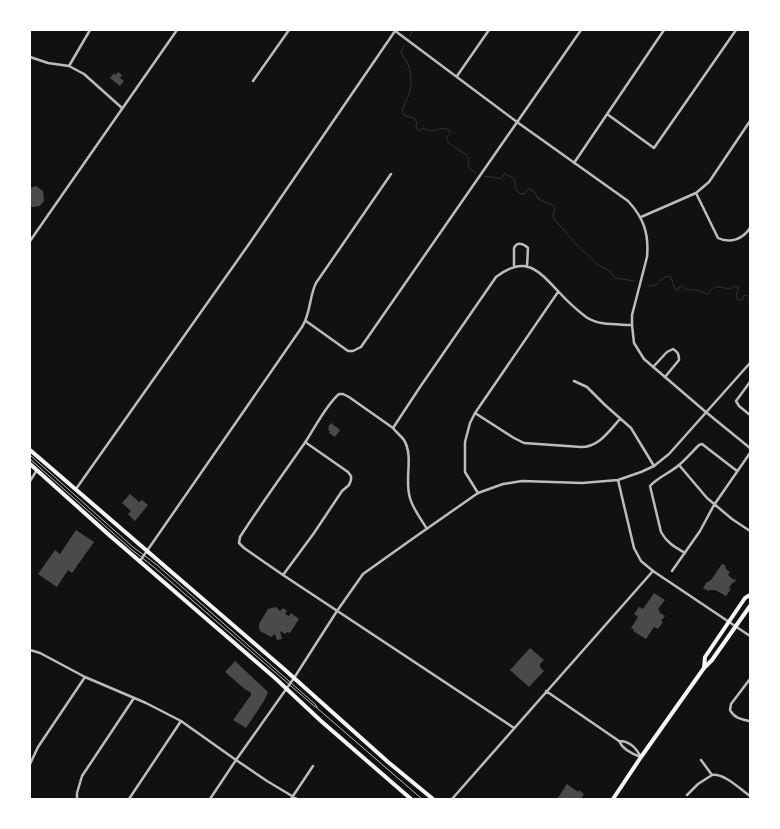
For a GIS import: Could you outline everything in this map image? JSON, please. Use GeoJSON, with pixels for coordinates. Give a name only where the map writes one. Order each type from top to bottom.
{"type":"FeatureCollection","features":[{"type":"Feature","properties":{"kind":"main road"},"geometry":{"type":"LineString","coordinates":[[30,450],[433,799]]}},
{"type":"Feature","properties":{"kind":"main road"},"geometry":{"type":"LineString","coordinates":[[30,464],[288,685],[321,721],[412,799]]}},
{"type":"Feature","properties":{"kind":"main road"},"geometry":{"type":"LineString","coordinates":[[704,668],[705,658],[745,598],[750,595]]}},
{"type":"Feature","properties":{"kind":"main road"},"geometry":{"type":"LineString","coordinates":[[613,799],[704,668],[712,660],[750,606]]}},
{"type":"Feature","properties":{"kind":"street"},"geometry":{"type":"LineString","coordinates":[[69,66],[90,30]]}},
{"type":"Feature","properties":{"kind":"street"},"geometry":{"type":"LineString","coordinates":[[30,241],[177,30]]}},
{"type":"Feature","properties":{"kind":"street"},"geometry":{"type":"LineString","coordinates":[[254,82],[289,30]]}},
{"type":"Feature","properties":{"kind":"street"},"geometry":{"type":"LineString","coordinates":[[76,490],[249,244],[395,30],[628,201],[636,209],[646,232],[648,251],[632,314],[634,343],[644,359],[750,448]]}},
{"type":"Feature","properties":{"kind":"street"},"geometry":{"type":"LineString","coordinates":[[457,76],[489,30]]}},
{"type":"Feature","properties":{"kind":"street"},"geometry":{"type":"LineString","coordinates":[[306,321],[348,351],[353,352],[361,347],[581,30]]}},
{"type":"Feature","properties":{"kind":"street"},"geometry":{"type":"LineString","coordinates":[[574,163],[664,30]]}},
{"type":"Feature","properties":{"kind":"street"},"geometry":{"type":"LineString","coordinates":[[607,114],[654,148],[736,30]]}},
{"type":"Feature","properties":{"kind":"street"},"geometry":{"type":"LineString","coordinates":[[30,57],[48,63],[69,66],[84,74],[122,108]]}},
{"type":"Feature","properties":{"kind":"street"},"geometry":{"type":"LineString","coordinates":[[640,217],[696,193],[710,182],[750,120]]}},
{"type":"Feature","properties":{"kind":"street"},"geometry":{"type":"LineString","coordinates":[[142,558],[306,321],[316,283],[391,174]]}},
{"type":"Feature","properties":{"kind":"street"},"geometry":{"type":"LineString","coordinates":[[696,193],[718,238],[723,241],[740,238],[750,228]]}},
{"type":"Feature","properties":{"kind":"street"},"geometry":{"type":"LineString","coordinates":[[514,266],[514,248],[520,243],[528,248],[527,267]]}},
{"type":"Feature","properties":{"kind":"street"},"geometry":{"type":"LineString","coordinates":[[393,428],[491,284],[501,274],[514,266],[527,267],[537,271],[586,317],[592,320],[600,323],[632,324]]}},
{"type":"Feature","properties":{"kind":"street"},"geometry":{"type":"LineString","coordinates":[[478,493],[465,472],[465,442],[470,424],[475,413],[558,292]]}},
{"type":"Feature","properties":{"kind":"street"},"geometry":{"type":"LineString","coordinates":[[653,367],[667,352],[673,349],[676,351],[679,360],[665,377]]}},
{"type":"Feature","properties":{"kind":"street"},"geometry":{"type":"LineString","coordinates":[[210,799],[294,678],[336,611],[363,574],[478,493],[503,484],[522,481],[582,483],[618,480],[654,466],[669,454],[750,363]]}},
{"type":"Feature","properties":{"kind":"street"},"geometry":{"type":"LineString","coordinates":[[574,382],[587,387],[631,428],[654,466]]}},
{"type":"Feature","properties":{"kind":"street"},"geometry":{"type":"LineString","coordinates":[[750,382],[736,401],[750,415]]}},
{"type":"Feature","properties":{"kind":"street"},"geometry":{"type":"LineString","coordinates":[[427,528],[409,497],[408,455],[404,440],[393,428],[342,393],[332,400],[239,539],[240,545],[283,575],[514,728]]}},
{"type":"Feature","properties":{"kind":"street"},"geometry":{"type":"LineString","coordinates":[[475,413],[524,443],[581,447],[595,444],[620,419]]}},
{"type":"Feature","properties":{"kind":"street"},"geometry":{"type":"LineString","coordinates":[[283,575],[351,480],[348,472],[305,442]]}},
{"type":"Feature","properties":{"kind":"street"},"geometry":{"type":"LineString","coordinates":[[685,553],[668,542],[661,532],[650,486],[679,466],[698,445],[702,444],[737,471]]}},
{"type":"Feature","properties":{"kind":"street"},"geometry":{"type":"LineString","coordinates":[[672,571],[750,453]]}},
{"type":"Feature","properties":{"kind":"street"},"geometry":{"type":"LineString","coordinates":[[679,466],[714,505],[750,531]]}},
{"type":"Feature","properties":{"kind":"street"},"geometry":{"type":"LineString","coordinates":[[30,481],[38,470]]}},
{"type":"Feature","properties":{"kind":"street"},"geometry":{"type":"LineString","coordinates":[[618,480],[634,548],[641,560],[653,571],[750,636]]}},
{"type":"Feature","properties":{"kind":"street"},"geometry":{"type":"LineString","coordinates":[[452,799],[653,571]]}},
{"type":"Feature","properties":{"kind":"street"},"geometry":{"type":"LineString","coordinates":[[30,650],[40,653],[85,677],[181,721],[291,798],[297,799]]}},
{"type":"Feature","properties":{"kind":"street"},"geometry":{"type":"LineString","coordinates":[[30,764],[38,747],[85,677]]}},
{"type":"Feature","properties":{"kind":"street"},"geometry":{"type":"LineString","coordinates":[[749,721],[736,717],[730,710],[731,704],[750,679]]}},
{"type":"Feature","properties":{"kind":"street"},"geometry":{"type":"LineString","coordinates":[[546,691],[619,741],[621,746],[631,753],[641,757]]}},
{"type":"Feature","properties":{"kind":"street"},"geometry":{"type":"LineString","coordinates":[[77,799],[82,776],[134,698]]}},
{"type":"Feature","properties":{"kind":"street"},"geometry":{"type":"LineString","coordinates":[[129,799],[181,721]]}},
{"type":"Feature","properties":{"kind":"street"},"geometry":{"type":"LineString","coordinates":[[619,741],[625,741],[636,748],[641,757]]}},
{"type":"Feature","properties":{"kind":"street"},"geometry":{"type":"LineString","coordinates":[[702,760],[712,775]]}},
{"type":"Feature","properties":{"kind":"street"},"geometry":{"type":"LineString","coordinates":[[291,798],[313,766]]}},
{"type":"Feature","properties":{"kind":"street"},"geometry":{"type":"LineString","coordinates":[[687,795],[698,784],[716,774],[722,776],[750,796]]}},
{"type":"Feature","properties":{"kind":"lane"},"geometry":{"type":"LineString","coordinates":[[30,455],[142,558]]}},
{"type":"Feature","properties":{"kind":"lane"},"geometry":{"type":"LineString","coordinates":[[30,459],[288,685],[422,799]]}},
{"type":"Feature","properties":{"kind":"building"},"geometry":{"type":"Polygon","coordinates":[[[118,72],[122,75],[120,78],[124,81],[120,86],[110,78],[114,73],[116,75],[118,72]]]}},
{"type":"Feature","properties":{"kind":"building"},"geometry":{"type":"Polygon","coordinates":[[[36,186],[43,191],[44,201],[40,206],[32,207],[30,206],[30,188],[36,186]]]}},
{"type":"Feature","properties":{"kind":"building"},"geometry":{"type":"Polygon","coordinates":[[[331,423],[340,430],[335,437],[328,430],[331,423]]]}},
{"type":"Feature","properties":{"kind":"building"},"geometry":{"type":"Polygon","coordinates":[[[130,494],[139,502],[142,500],[148,505],[135,521],[128,514],[131,511],[122,503],[130,494]]]}},
{"type":"Feature","properties":{"kind":"building"},"geometry":{"type":"Polygon","coordinates":[[[76,530],[94,542],[72,573],[68,570],[57,587],[38,574],[55,550],[60,554],[76,530]]]}},
{"type":"Feature","properties":{"kind":"building"},"geometry":{"type":"Polygon","coordinates":[[[722,564],[730,572],[728,575],[736,580],[729,588],[731,589],[726,596],[715,590],[708,591],[703,588],[722,564]]]}},
{"type":"Feature","properties":{"kind":"building"},"geometry":{"type":"Polygon","coordinates":[[[654,593],[665,600],[658,609],[665,616],[658,629],[654,627],[646,639],[631,628],[638,617],[634,614],[639,607],[643,609],[654,593]]]}},
{"type":"Feature","properties":{"kind":"building"},"geometry":{"type":"Polygon","coordinates":[[[276,607],[280,611],[283,608],[287,611],[285,614],[289,616],[291,613],[299,619],[290,633],[287,632],[285,634],[280,631],[282,639],[277,640],[275,634],[271,637],[260,631],[259,627],[268,609],[276,607]]]}},
{"type":"Feature","properties":{"kind":"building"},"geometry":{"type":"Polygon","coordinates":[[[530,648],[544,660],[540,667],[544,671],[529,687],[510,670],[530,648]]]}},
{"type":"Feature","properties":{"kind":"building"},"geometry":{"type":"Polygon","coordinates":[[[235,661],[268,692],[246,728],[233,720],[251,693],[225,672],[235,661]]]}},
{"type":"Feature","properties":{"kind":"building"},"geometry":{"type":"Polygon","coordinates":[[[567,784],[584,794],[581,799],[557,799],[567,784]]]}},
{"type":"Feature","properties":{"kind":"waterway"},"geometry":{"type":"LineString","coordinates":[[410,36],[413,30]]}},
{"type":"Feature","properties":{"kind":"waterway"},"geometry":{"type":"LineString","coordinates":[[404,46],[401,52],[409,67],[411,88],[403,108],[403,114],[414,118],[419,131],[423,128],[431,131],[443,128],[450,131],[447,137],[448,141],[465,154],[468,159],[468,166],[476,173]]}},
{"type":"Feature","properties":{"kind":"waterway"},"geometry":{"type":"LineString","coordinates":[[484,176],[500,179],[504,174],[510,176],[515,180],[516,190],[521,194],[524,194],[529,188],[538,199],[554,206],[554,219],[598,265],[610,271],[615,278],[634,281]]}},
{"type":"Feature","properties":{"kind":"waterway"},"geometry":{"type":"LineString","coordinates":[[649,286],[656,285],[666,276],[670,276],[675,289],[678,290],[682,286],[686,290],[697,290],[707,294],[716,287],[731,289],[734,286],[739,287],[736,297],[738,300],[743,300],[743,296],[747,295],[750,298]]}}]}
